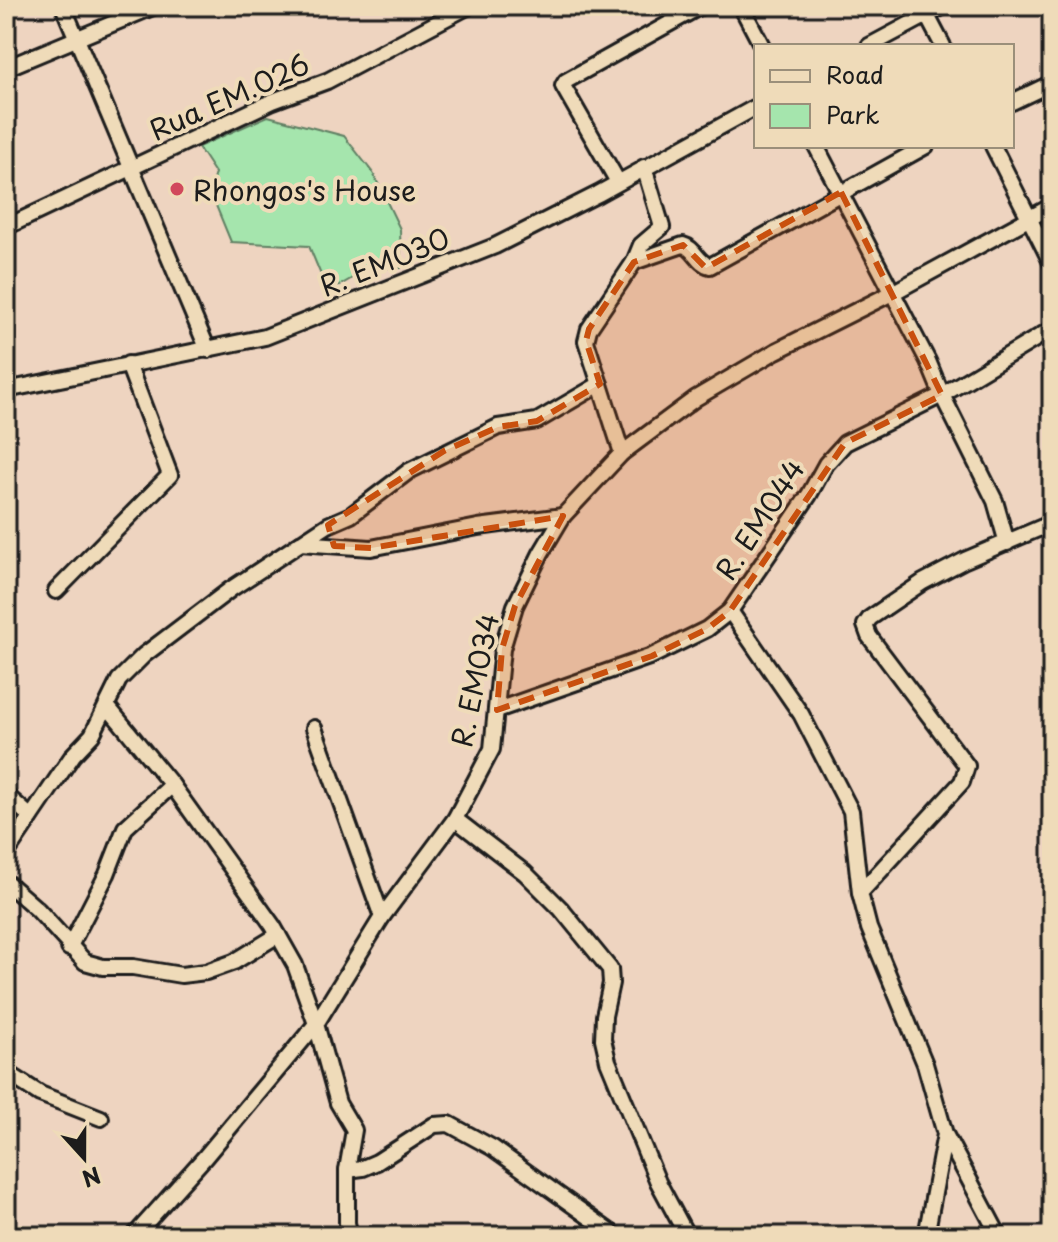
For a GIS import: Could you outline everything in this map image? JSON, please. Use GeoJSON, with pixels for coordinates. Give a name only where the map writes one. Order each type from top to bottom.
{"type":"FeatureCollection","features":[{"type":"Feature","properties":{"kind":"street"},"geometry":{"type":"LineString","coordinates":[[63,6],[208,350]]}},
{"type":"Feature","properties":{"kind":"street"},"geometry":{"type":"LineString","coordinates":[[6,68],[155,6]]}},
{"type":"Feature","properties":{"kind":"street","name":"Rua EM.026"},"geometry":{"type":"LineString","coordinates":[[6,227],[273,101],[327,81],[469,6]]}},
{"type":"Feature","properties":{"kind":"street"},"geometry":{"type":"LineString","coordinates":[[618,182],[563,86],[566,81],[701,6]]}},
{"type":"Feature","properties":{"kind":"street"},"geometry":{"type":"LineString","coordinates":[[741,6],[761,44]]}},
{"type":"Feature","properties":{"kind":"street"},"geometry":{"type":"LineString","coordinates":[[872,44],[924,10],[944,6]]}},
{"type":"Feature","properties":{"kind":"street"},"geometry":{"type":"LineString","coordinates":[[924,10],[942,44]]}},
{"type":"Feature","properties":{"kind":"street"},"geometry":{"type":"LineString","coordinates":[[1014,101],[1052,83]]}},
{"type":"Feature","properties":{"kind":"street","name":"R. EM030"},"geometry":{"type":"LineString","coordinates":[[6,390],[265,337],[495,246],[754,108]]}},
{"type":"Feature","properties":{"kind":"street"},"geometry":{"type":"LineString","coordinates":[[817,148],[928,361],[995,501],[1007,543]]}},
{"type":"Feature","properties":{"kind":"street"},"geometry":{"type":"LineString","coordinates":[[634,262],[683,245],[689,246],[703,264],[710,266],[922,148]]}},
{"type":"Feature","properties":{"kind":"street"},"geometry":{"type":"LineString","coordinates":[[994,148],[1052,264]]}},
{"type":"Feature","properties":{"kind":"street"},"geometry":{"type":"LineString","coordinates":[[622,453],[586,341],[589,329],[634,262],[641,245],[662,227],[644,167]]}},
{"type":"Feature","properties":{"kind":"street","name":"R. EM034"},"geometry":{"type":"LineString","coordinates":[[134,1236],[205,1157],[316,1024],[382,917],[455,819],[492,749],[502,649],[515,606],[563,516],[622,453],[696,398],[776,351],[894,292],[1052,206]]}},
{"type":"Feature","properties":{"kind":"street","name":"R. EM044"},"geometry":{"type":"LineString","coordinates":[[497,710],[652,656],[707,629],[730,611],[809,495],[826,464],[845,443],[942,395],[1052,329]]}},
{"type":"Feature","properties":{"kind":"street"},"geometry":{"type":"LineString","coordinates":[[56,591],[170,475],[128,364]]}},
{"type":"Feature","properties":{"kind":"street"},"geometry":{"type":"LineString","coordinates":[[6,854],[73,755],[92,735],[119,680],[144,655],[231,589],[328,525],[351,515],[409,471],[444,451],[498,427],[537,421],[600,384]]}},
{"type":"Feature","properties":{"kind":"street"},"geometry":{"type":"LineString","coordinates":[[300,543],[371,548],[478,527],[563,516]]}},
{"type":"Feature","properties":{"kind":"street"},"geometry":{"type":"LineString","coordinates":[[860,893],[962,782],[967,772],[967,766],[869,636],[865,625],[870,618],[923,582],[965,560],[1052,523]]}},
{"type":"Feature","properties":{"kind":"street"},"geometry":{"type":"LineString","coordinates":[[328,525],[334,546]]}},
{"type":"Feature","properties":{"kind":"street"},"geometry":{"type":"LineString","coordinates":[[730,611],[801,714],[851,811],[860,893],[869,928],[925,1064],[945,1134],[999,1236]]}},
{"type":"Feature","properties":{"kind":"street"},"geometry":{"type":"LineString","coordinates":[[107,706],[172,785],[278,935],[295,965],[316,1024],[338,1103],[354,1130],[347,1170],[347,1223],[350,1236]]}},
{"type":"Feature","properties":{"kind":"street"},"geometry":{"type":"LineString","coordinates":[[314,728],[382,917]]}},
{"type":"Feature","properties":{"kind":"street"},"geometry":{"type":"LineString","coordinates":[[69,948],[107,874],[125,828],[172,785]]}},
{"type":"Feature","properties":{"kind":"street"},"geometry":{"type":"LineString","coordinates":[[6,795],[31,817]]}},
{"type":"Feature","properties":{"kind":"street"},"geometry":{"type":"LineString","coordinates":[[455,819],[525,873],[561,909],[610,969],[603,1039],[608,1061],[658,1182],[687,1236]]}},
{"type":"Feature","properties":{"kind":"street"},"geometry":{"type":"LineString","coordinates":[[6,882],[38,910],[69,948],[85,962],[103,967],[133,967],[181,975],[206,972],[234,962],[278,935]]}},
{"type":"Feature","properties":{"kind":"street"},"geometry":{"type":"LineString","coordinates":[[6,1072],[40,1094],[101,1118]]}},
{"type":"Feature","properties":{"kind":"street"},"geometry":{"type":"LineString","coordinates":[[347,1170],[377,1162],[434,1125],[449,1124],[493,1148],[616,1236]]}},
{"type":"Feature","properties":{"kind":"street"},"geometry":{"type":"LineString","coordinates":[[926,1236],[945,1134]]}},
{"type":"Feature","properties":{"kind":"highlighted area"},"geometry":{"type":"Polygon","coordinates":[[[841,192],[942,395],[845,443],[730,611],[707,629],[652,656],[497,710],[502,649],[515,606],[563,516],[371,548],[334,546],[328,525],[444,451],[498,427],[537,421],[600,384],[586,341],[589,329],[634,262],[683,245],[706,268],[841,192]]]}},
{"type":"Feature","properties":{"kind":"green space"},"geometry":{"type":"Polygon","coordinates":[[[268,116],[344,136],[373,173],[400,229],[401,268],[370,268],[328,292],[309,246],[231,242],[210,191],[215,173],[198,147],[268,116]]]}},
{"type":"Feature","properties":{"kind":"place","name":"Rhongos's House"},"geometry":{"type":"Point","coordinates":[177,189]}}]}
